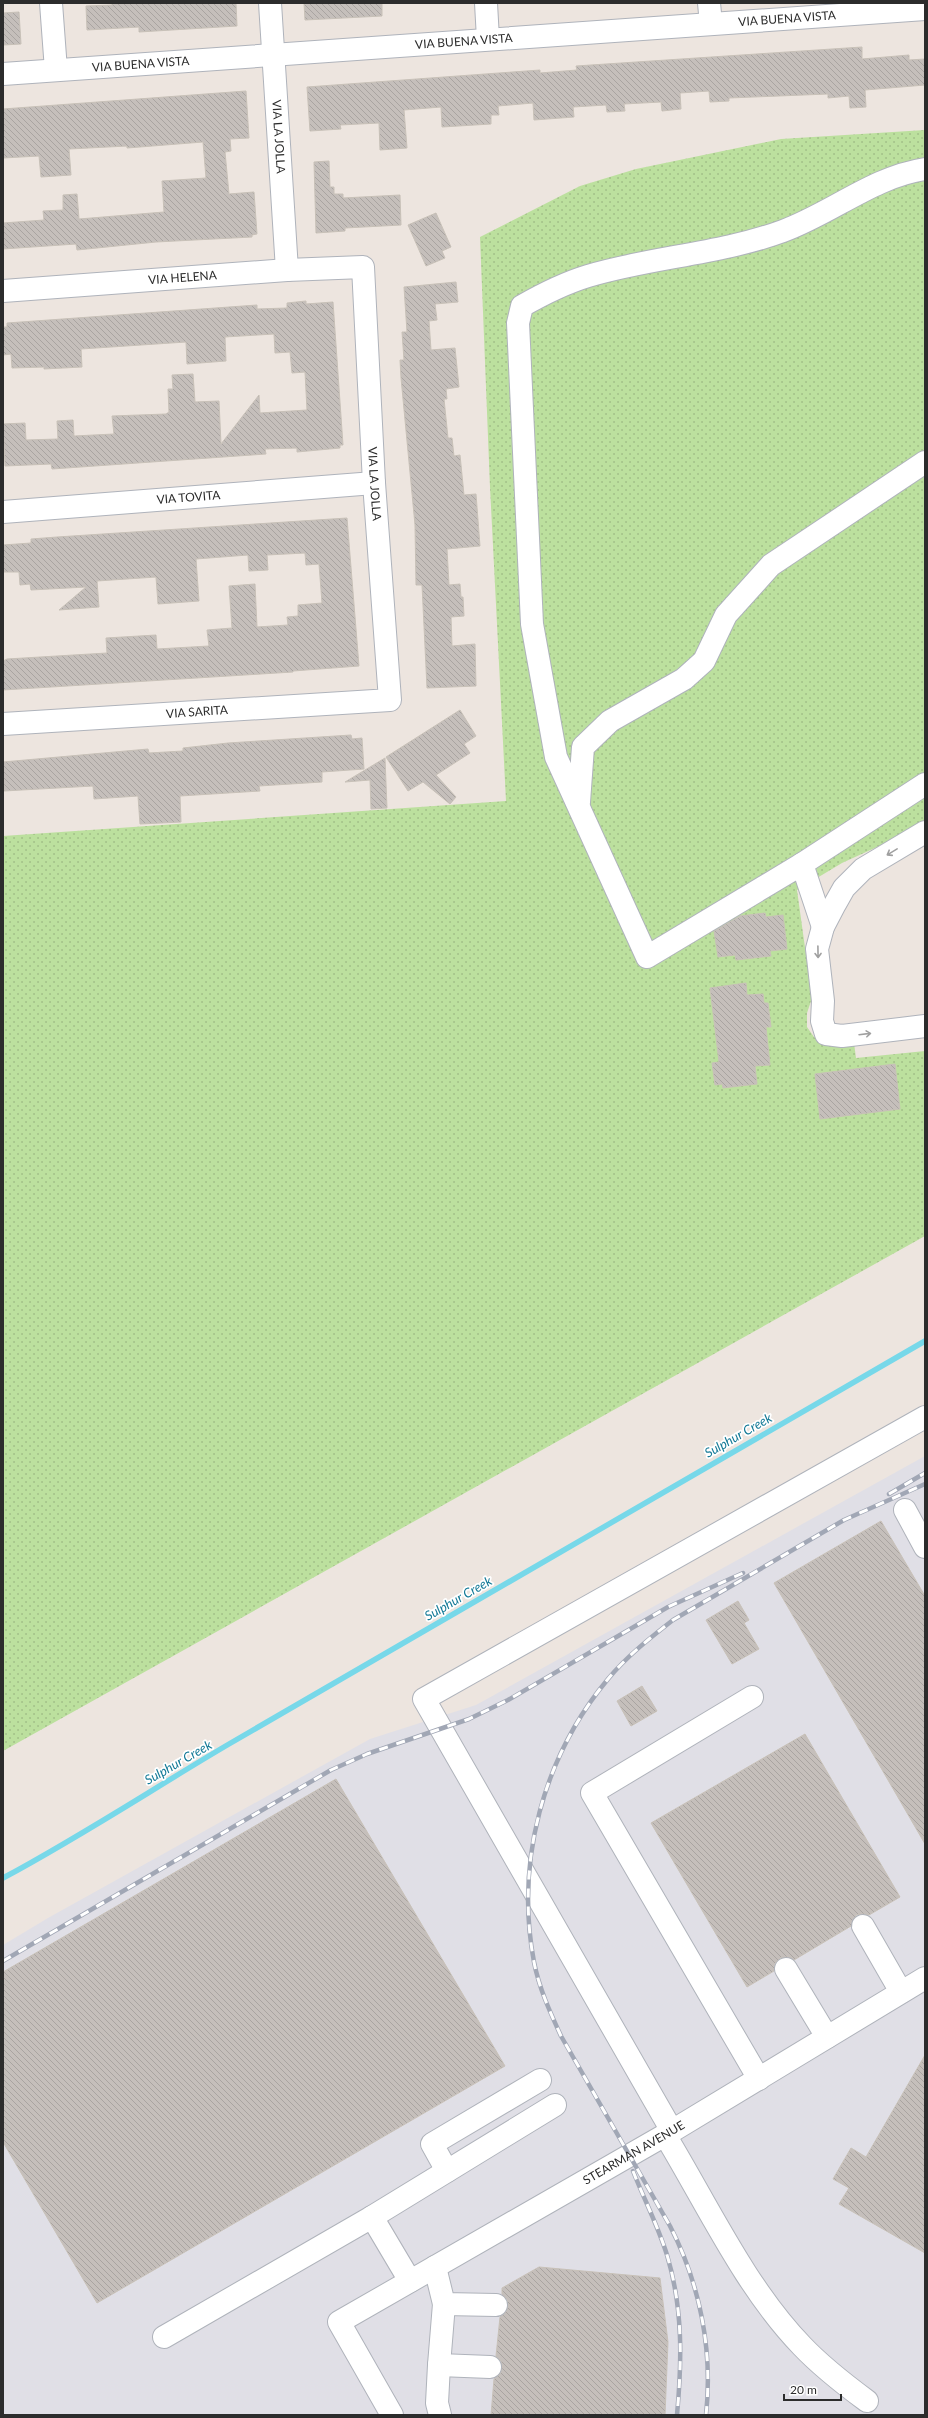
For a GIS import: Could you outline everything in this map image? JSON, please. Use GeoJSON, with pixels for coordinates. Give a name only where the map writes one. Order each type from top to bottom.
{"type":"FeatureCollection","features":[{"type":"Feature","properties":{"kind":"street"},"geometry":{"type":"LineString","coordinates":[[51,3],[56,70]]}},
{"type":"Feature","properties":{"kind":"street","name":"VIA LA JOLLA"},"geometry":{"type":"LineString","coordinates":[[270,3],[287,270]]}},
{"type":"Feature","properties":{"kind":"street"},"geometry":{"type":"LineString","coordinates":[[486,3],[488,39]]}},
{"type":"Feature","properties":{"kind":"street","name":"VIA BUENA VISTA"},"geometry":{"type":"LineString","coordinates":[[3,74],[488,39],[710,13],[925,9]]}},
{"type":"Feature","properties":{"kind":"street"},"geometry":{"type":"LineString","coordinates":[[925,169],[868,188],[784,231],[719,249],[589,276],[550,290],[522,306],[518,323],[532,624],[556,758],[647,957],[802,864],[925,784]]}},
{"type":"Feature","properties":{"kind":"street","name":"VIA LA JOLLA"},"geometry":{"type":"LineString","coordinates":[[363,267],[374,483],[390,700]]}},
{"type":"Feature","properties":{"kind":"street","name":"VIA HELENA"},"geometry":{"type":"LineString","coordinates":[[3,291],[287,270],[363,267]]}},
{"type":"Feature","properties":{"kind":"street"},"geometry":{"type":"LineString","coordinates":[[578,804],[582,747],[610,721],[684,679],[704,661],[726,615],[772,566],[925,462]]}},
{"type":"Feature","properties":{"kind":"street","name":"VIA TOVITA"},"geometry":{"type":"LineString","coordinates":[[3,512],[374,483]]}},
{"type":"Feature","properties":{"kind":"street","name":"VIA SARITA"},"geometry":{"type":"LineString","coordinates":[[3,724],[390,700]]}},
{"type":"Feature","properties":{"kind":"street"},"geometry":{"type":"LineString","coordinates":[[925,832],[854,877],[841,894],[824,927],[817,949],[823,1002],[822,1022],[826,1034],[842,1036],[925,1026]]}},
{"type":"Feature","properties":{"kind":"street"},"geometry":{"type":"LineString","coordinates":[[802,864],[824,927]]}},
{"type":"Feature","properties":{"kind":"street"},"geometry":{"type":"LineString","coordinates":[[867,2401],[837,2378],[802,2346],[775,2314],[744,2269],[424,1699],[925,1417]]}},
{"type":"Feature","properties":{"kind":"street"},"geometry":{"type":"LineString","coordinates":[[905,1510],[925,1547]]}},
{"type":"Feature","properties":{"kind":"street"},"geometry":{"type":"LineString","coordinates":[[752,1697],[592,1793],[759,2078]]}},
{"type":"Feature","properties":{"kind":"street"},"geometry":{"type":"LineString","coordinates":[[863,1926],[901,1992]]}},
{"type":"Feature","properties":{"kind":"street"},"geometry":{"type":"LineString","coordinates":[[786,1969],[828,2037]]}},
{"type":"Feature","properties":{"kind":"street","name":"STEARMAN AVENUE"},"geometry":{"type":"LineString","coordinates":[[392,2415],[339,2322],[669,2133],[925,1978]]}},
{"type":"Feature","properties":{"kind":"street"},"geometry":{"type":"LineString","coordinates":[[447,2171],[432,2144],[540,2080]]}},
{"type":"Feature","properties":{"kind":"street"},"geometry":{"type":"LineString","coordinates":[[164,2337],[372,2217],[555,2106]]}},
{"type":"Feature","properties":{"kind":"street"},"geometry":{"type":"LineString","coordinates":[[372,2217],[410,2281]]}},
{"type":"Feature","properties":{"kind":"street"},"geometry":{"type":"LineString","coordinates":[[435,2267],[444,2304],[437,2404],[440,2415]]}},
{"type":"Feature","properties":{"kind":"street"},"geometry":{"type":"LineString","coordinates":[[444,2304],[496,2305]]}},
{"type":"Feature","properties":{"kind":"street"},"geometry":{"type":"LineString","coordinates":[[440,2365],[490,2367]]}},
{"type":"Feature","properties":{"kind":"shaded area"},"geometry":{"type":"Polygon","coordinates":[[[925,1456],[925,2415],[3,2415],[3,1945],[48,1918],[370,1739],[476,1705],[925,1456]]]}},
{"type":"Feature","properties":{"kind":"green space"},"geometry":{"type":"Polygon","coordinates":[[[925,130],[925,821],[899,837],[842,863],[797,890],[812,998],[807,1013],[807,1027],[814,1037],[821,1041],[854,1043],[856,1058],[925,1051],[925,1236],[3,1751],[3,836],[506,801],[490,487],[480,237],[580,186],[636,169],[781,139],[925,130]]]}},
{"type":"Feature","properties":{"kind":"building"},"geometry":{"type":"Polygon","coordinates":[[[112,3],[236,3],[237,26],[139,32],[139,27],[87,30],[86,6],[112,5],[112,3]]]}},
{"type":"Feature","properties":{"kind":"building"},"geometry":{"type":"Polygon","coordinates":[[[304,3],[382,3],[382,16],[305,20],[304,3]]]}},
{"type":"Feature","properties":{"kind":"building"},"geometry":{"type":"Polygon","coordinates":[[[19,12],[21,44],[3,45],[3,13],[19,12]]]}},
{"type":"Feature","properties":{"kind":"building"},"geometry":{"type":"Polygon","coordinates":[[[862,47],[862,59],[909,55],[909,60],[925,59],[925,85],[865,90],[866,107],[850,108],[849,96],[828,98],[828,94],[729,98],[729,101],[710,102],[709,91],[680,93],[681,109],[662,111],[661,102],[624,104],[625,111],[607,112],[606,105],[573,107],[574,117],[534,120],[533,103],[498,106],[499,115],[491,115],[491,124],[442,127],[441,107],[404,110],[407,148],[380,150],[379,123],[340,125],[341,129],[310,131],[307,87],[540,70],[540,73],[577,70],[576,66],[862,47]]]}},
{"type":"Feature","properties":{"kind":"building"},"geometry":{"type":"Polygon","coordinates":[[[246,91],[249,138],[230,139],[231,151],[225,152],[229,194],[254,192],[257,234],[252,235],[252,237],[156,242],[77,250],[76,244],[3,249],[3,223],[44,220],[43,211],[63,210],[63,195],[77,194],[79,219],[164,212],[162,181],[206,178],[203,142],[127,148],[127,146],[69,149],[71,175],[41,177],[39,156],[3,158],[3,109],[246,91]]]}},
{"type":"Feature","properties":{"kind":"building"},"geometry":{"type":"Polygon","coordinates":[[[329,161],[330,187],[334,187],[334,194],[343,194],[343,198],[400,195],[401,225],[345,228],[345,231],[316,233],[314,162],[329,161]]]}},
{"type":"Feature","properties":{"kind":"building"},"geometry":{"type":"Polygon","coordinates":[[[436,213],[451,247],[442,251],[445,258],[426,266],[408,225],[436,213]]]}},
{"type":"Feature","properties":{"kind":"building"},"geometry":{"type":"Polygon","coordinates":[[[456,282],[458,302],[435,304],[437,320],[429,321],[431,350],[455,348],[459,387],[446,389],[447,399],[444,399],[448,438],[452,438],[454,456],[460,455],[464,495],[476,494],[480,546],[447,549],[449,585],[460,584],[461,597],[463,597],[464,616],[451,617],[452,646],[475,644],[476,686],[427,688],[422,585],[416,585],[415,525],[401,378],[400,360],[404,360],[402,332],[407,332],[404,287],[456,282]]]}},
{"type":"Feature","properties":{"kind":"building"},"geometry":{"type":"Polygon","coordinates":[[[306,301],[306,304],[333,302],[343,445],[340,445],[340,448],[297,452],[297,448],[265,449],[266,454],[52,469],[51,464],[5,466],[3,424],[25,423],[26,440],[58,439],[57,421],[73,420],[74,436],[114,434],[112,416],[166,414],[169,412],[168,389],[173,389],[172,375],[193,374],[195,402],[219,401],[221,444],[259,395],[260,413],[307,410],[305,372],[292,373],[290,352],[275,353],[274,334],[225,337],[226,361],[187,364],[186,342],[81,349],[82,367],[44,369],[44,367],[12,368],[11,354],[3,355],[3,327],[7,327],[7,323],[257,305],[257,309],[287,308],[287,303],[306,301]]]}},
{"type":"Feature","properties":{"kind":"building"},"geometry":{"type":"Polygon","coordinates":[[[347,518],[359,666],[293,672],[3,690],[3,661],[7,659],[107,653],[106,638],[156,635],[157,649],[209,646],[207,630],[232,628],[229,586],[255,584],[257,627],[288,625],[287,617],[298,616],[298,605],[322,603],[319,564],[306,565],[305,553],[267,555],[268,570],[249,571],[248,555],[196,559],[199,601],[158,604],[156,577],[97,581],[99,607],[59,610],[86,587],[31,590],[30,584],[20,585],[19,572],[3,572],[3,545],[31,543],[31,539],[347,518]]]}},
{"type":"Feature","properties":{"kind":"building"},"geometry":{"type":"Polygon","coordinates":[[[460,710],[476,736],[464,744],[470,753],[436,775],[456,797],[450,804],[423,782],[408,791],[386,757],[460,710]]]}},
{"type":"Feature","properties":{"kind":"building"},"geometry":{"type":"Polygon","coordinates":[[[351,735],[352,739],[362,738],[364,769],[322,772],[322,782],[259,786],[260,791],[180,796],[181,822],[140,824],[138,796],[94,799],[93,786],[4,791],[3,762],[148,749],[149,753],[183,751],[183,748],[228,743],[351,735]]]}},
{"type":"Feature","properties":{"kind":"building"},"geometry":{"type":"Polygon","coordinates":[[[385,758],[387,808],[371,809],[370,780],[345,782],[385,758]]]}},
{"type":"Feature","properties":{"kind":"building"},"geometry":{"type":"Polygon","coordinates":[[[765,913],[766,917],[783,915],[787,949],[770,951],[771,956],[736,960],[735,955],[718,957],[714,931],[740,916],[765,913]]]}},
{"type":"Feature","properties":{"kind":"building"},"geometry":{"type":"Polygon","coordinates":[[[746,983],[747,995],[763,994],[764,1003],[768,1003],[771,1027],[766,1027],[770,1065],[755,1066],[757,1084],[723,1088],[722,1084],[715,1085],[712,1063],[719,1062],[710,988],[746,983]]]}},
{"type":"Feature","properties":{"kind":"building"},"geometry":{"type":"Polygon","coordinates":[[[895,1064],[900,1109],[820,1119],[815,1074],[895,1064]]]}},
{"type":"Feature","properties":{"kind":"building"},"geometry":{"type":"Polygon","coordinates":[[[881,1521],[925,1596],[925,1844],[774,1583],[881,1521]]]}},
{"type":"Feature","properties":{"kind":"building"},"geometry":{"type":"Polygon","coordinates":[[[738,1601],[749,1620],[744,1623],[759,1649],[732,1664],[706,1620],[738,1601]]]}},
{"type":"Feature","properties":{"kind":"building"},"geometry":{"type":"Polygon","coordinates":[[[642,1686],[657,1711],[631,1726],[617,1701],[642,1686]]]}},
{"type":"Feature","properties":{"kind":"building"},"geometry":{"type":"Polygon","coordinates":[[[805,1734],[900,1897],[869,1915],[856,1915],[851,1926],[794,1960],[786,1957],[780,1958],[775,1963],[774,1971],[747,1987],[651,1823],[805,1734]]]}},
{"type":"Feature","properties":{"kind":"building"},"geometry":{"type":"Polygon","coordinates":[[[336,1779],[505,2066],[97,2303],[3,2142],[3,1972],[336,1779]]]}},
{"type":"Feature","properties":{"kind":"building"},"geometry":{"type":"Polygon","coordinates":[[[925,2055],[925,2253],[839,2204],[849,2188],[833,2179],[851,2148],[866,2157],[925,2055]]]}},
{"type":"Feature","properties":{"kind":"building"},"geometry":{"type":"Polygon","coordinates":[[[539,2267],[660,2278],[668,2342],[665,2415],[491,2415],[494,2379],[500,2374],[502,2368],[501,2361],[496,2356],[500,2317],[506,2312],[508,2306],[507,2299],[502,2294],[502,2288],[539,2267]]]}},
{"type":"Feature","properties":{"kind":"waterway","name":"Sulphur Creek"},"geometry":{"type":"LineString","coordinates":[[3,1878],[89,1829],[229,1744],[925,1341]]}},
{"type":"Feature","properties":{"kind":"railway"},"geometry":{"type":"LineString","coordinates":[[889,1494],[925,1473]]}},
{"type":"Feature","properties":{"kind":"railway"},"geometry":{"type":"LineString","coordinates":[[706,2415],[708,2391],[706,2342],[702,2318],[689,2271],[670,2226],[561,2036],[545,2000],[536,1972],[529,1924],[528,1887],[532,1849],[540,1812],[551,1776],[566,1742],[585,1709],[615,1671],[647,1641],[673,1620],[844,1520],[925,1484]]}},
{"type":"Feature","properties":{"kind":"railway"},"geometry":{"type":"LineString","coordinates":[[3,1961],[331,1770],[367,1754],[469,1719],[508,1700],[668,1607],[743,1573]]}},
{"type":"Feature","properties":{"kind":"railway"},"geometry":{"type":"LineString","coordinates":[[633,2171],[667,2255],[676,2295],[680,2335],[680,2375],[677,2415]]}}]}
